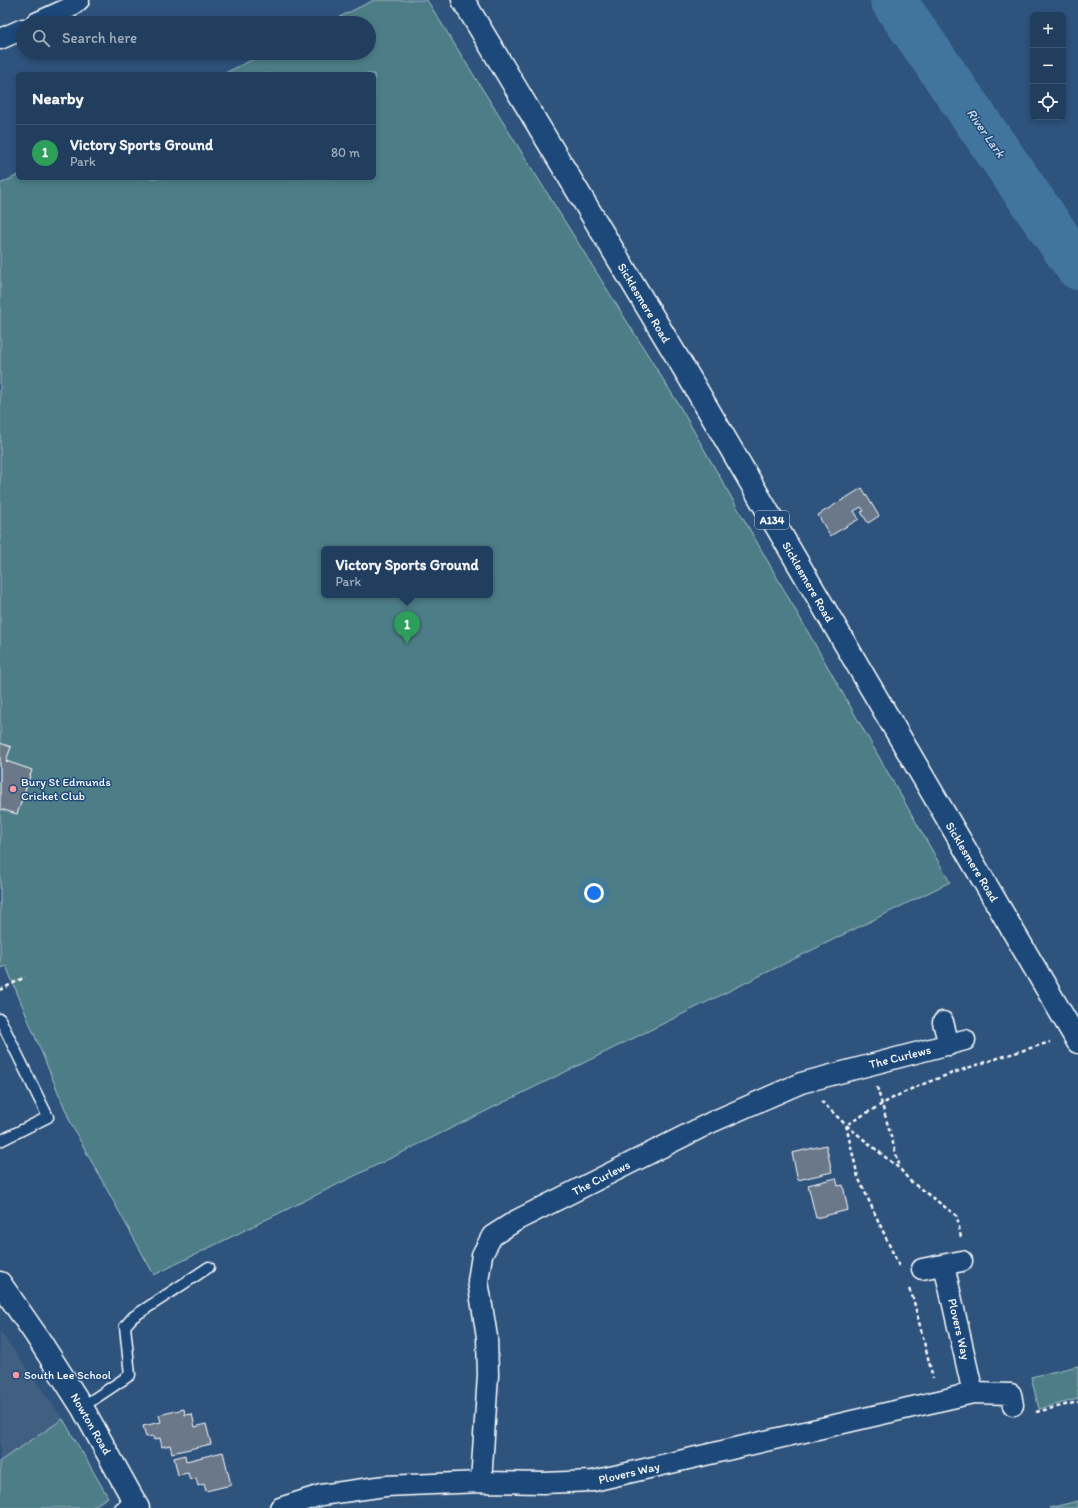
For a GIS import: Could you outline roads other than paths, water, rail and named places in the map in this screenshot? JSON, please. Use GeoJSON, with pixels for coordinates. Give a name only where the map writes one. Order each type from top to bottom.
{"type":"FeatureCollection","features":[{"type":"Feature","properties":{"kind":"main road","name":"Sicklesmere Road"},"geometry":{"type":"LineString","coordinates":[[463,0],[689,377],[1076,1038]]}},
{"type":"Feature","properties":{"kind":"main road","name":"Nowton Road"},"geometry":{"type":"LineString","coordinates":[[0,1283],[36,1335],[82,1407],[131,1505]]}},
{"type":"Feature","properties":{"kind":"street"},"geometry":{"type":"LineString","coordinates":[[51,16],[68,8],[79,0]]}},
{"type":"Feature","properties":{"kind":"street"},"geometry":{"type":"LineString","coordinates":[[0,39],[16,32]]}},
{"type":"Feature","properties":{"kind":"street","name":"The Curlews"},"geometry":{"type":"LineString","coordinates":[[481,1482],[488,1375],[487,1337],[478,1281],[482,1255],[492,1236],[517,1220],[712,1122],[801,1083],[957,1042],[943,1022]]}},
{"type":"Feature","properties":{"kind":"street","name":"Plovers Way"},"geometry":{"type":"LineString","coordinates":[[922,1269],[953,1263],[973,1393]]}},
{"type":"Feature","properties":{"kind":"street","name":"Plovers Way"},"geometry":{"type":"LineString","coordinates":[[280,1508],[321,1495],[385,1486],[481,1482],[593,1482],[973,1393],[1011,1394],[1013,1405]]}},
{"type":"Feature","properties":{"kind":"lane"},"geometry":{"type":"LineString","coordinates":[[0,1019],[48,1118],[0,1141]]}},
{"type":"Feature","properties":{"kind":"lane"},"geometry":{"type":"LineString","coordinates":[[82,1407],[130,1375],[125,1326],[133,1317],[209,1267]]}},
{"type":"Feature","properties":{"kind":"waterway","name":"River Lark"},"geometry":{"type":"LineString","coordinates":[[893,0],[1078,267]]}},
{"type":"Feature","properties":{"kind":"place","name":"Victory Sports Ground"},"geometry":{"type":"Point","coordinates":[407,644]}},
{"type":"Feature","properties":{"kind":"place","name":"Bury St Edmunds Cricket Club"},"geometry":{"type":"Point","coordinates":[13,789]}},
{"type":"Feature","properties":{"kind":"place","name":"South Lee School"},"geometry":{"type":"Point","coordinates":[16,1375]}}]}
